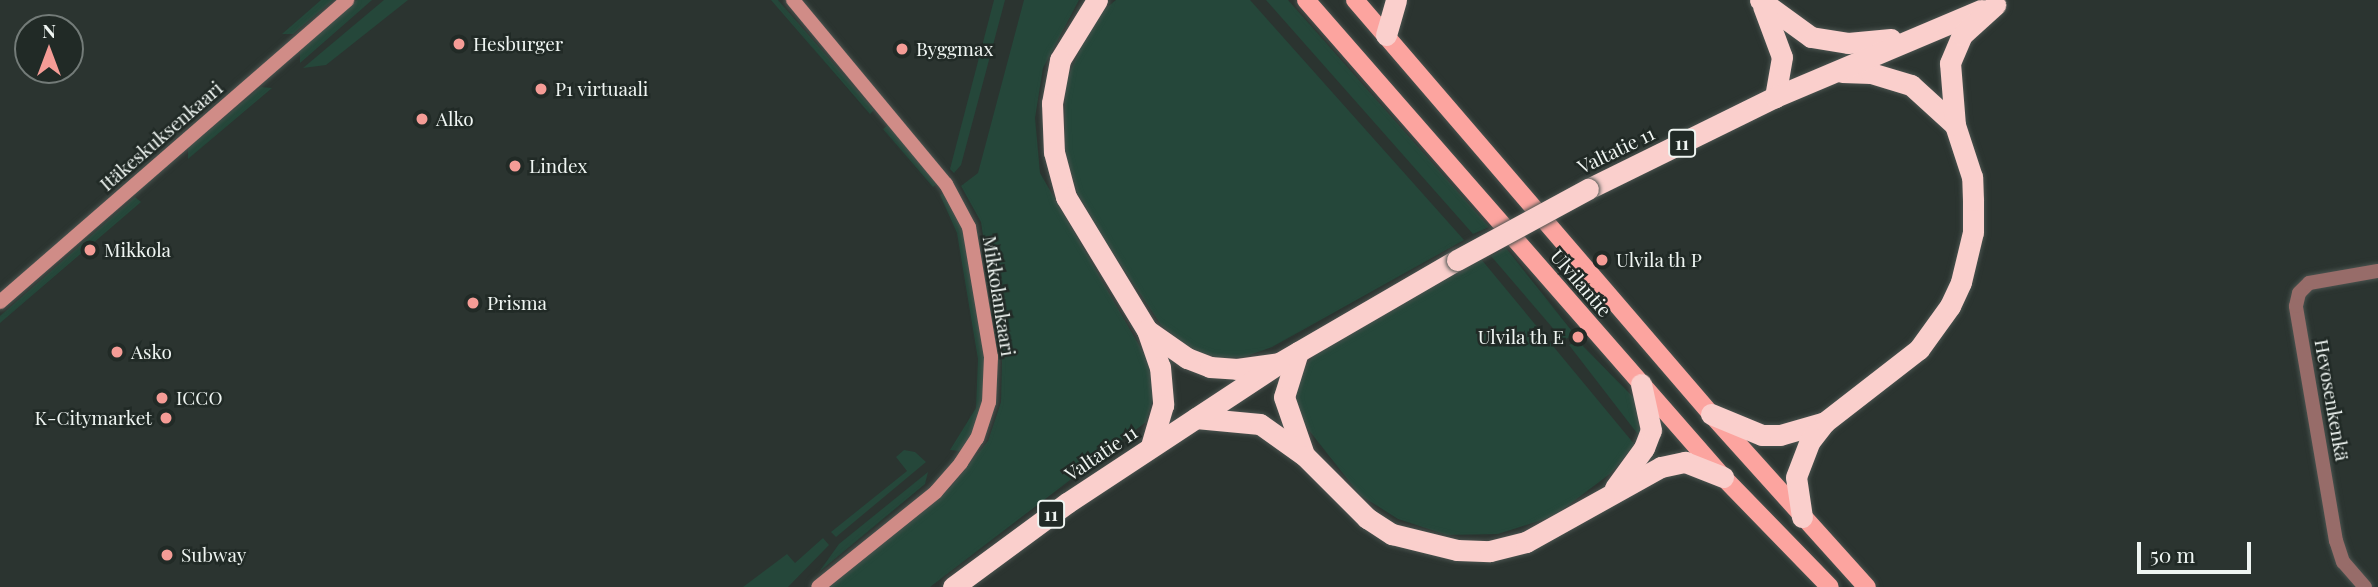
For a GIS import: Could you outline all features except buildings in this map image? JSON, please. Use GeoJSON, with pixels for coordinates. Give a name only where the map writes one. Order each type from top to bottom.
{"type":"FeatureCollection","features":[{"type":"Feature","properties":{"kind":"highway"},"geometry":{"type":"LineString","coordinates":[[1097,0],[1060,60],[1052,103],[1055,152],[1066,197],[1147,330],[1164,386],[1151,446]]}},
{"type":"Feature","properties":{"kind":"highway"},"geometry":{"type":"LineString","coordinates":[[1386,35],[1396,0]]}},
{"type":"Feature","properties":{"kind":"highway"},"geometry":{"type":"LineString","coordinates":[[1761,1],[1796,28],[1831,43],[1918,36]]}},
{"type":"Feature","properties":{"kind":"highway"},"geometry":{"type":"LineString","coordinates":[[1761,1],[1783,57],[1776,97]]}},
{"type":"Feature","properties":{"kind":"highway"},"geometry":{"type":"LineString","coordinates":[[1802,517],[1796,492],[1800,459],[1825,422],[1919,349],[1950,306],[1961,282],[1973,232],[1972,177],[1955,125],[1950,81],[1955,47],[2001,2]]}},
{"type":"Feature","properties":{"kind":"highway","name":"Valtatie 11"},"geometry":{"type":"LineString","coordinates":[[1298,352],[1457,260],[1588,189],[1776,97],[2001,2]]}},
{"type":"Feature","properties":{"kind":"highway"},"geometry":{"type":"LineString","coordinates":[[1835,71],[1871,73],[1911,85],[1955,125]]}},
{"type":"Feature","properties":{"kind":"highway"},"geometry":{"type":"LineString","coordinates":[[1147,330],[1187,358],[1210,367],[1237,369],[1279,363]]}},
{"type":"Feature","properties":{"kind":"highway"},"geometry":{"type":"LineString","coordinates":[[1298,352],[1284,397],[1304,456]]}},
{"type":"Feature","properties":{"kind":"highway","name":"11"},"geometry":{"type":"LineString","coordinates":[[1279,363],[1298,352]]}},
{"type":"Feature","properties":{"kind":"highway","name":"Valtatie 11"},"geometry":{"type":"LineString","coordinates":[[953,587],[1151,446],[1279,363]]}},
{"type":"Feature","properties":{"kind":"highway"},"geometry":{"type":"LineString","coordinates":[[1612,492],[1644,448],[1651,430],[1641,384]]}},
{"type":"Feature","properties":{"kind":"highway"},"geometry":{"type":"LineString","coordinates":[[1711,414],[1762,435],[1780,435],[1825,422]]}},
{"type":"Feature","properties":{"kind":"highway"},"geometry":{"type":"LineString","coordinates":[[1196,418],[1260,424],[1304,456],[1367,518],[1392,534],[1457,551],[1490,551],[1526,542],[1661,467],[1685,462],[1723,477]]}},
{"type":"Feature","properties":{"kind":"main road","name":"Ulvilantie"},"geometry":{"type":"LineString","coordinates":[[1306,0],[1723,477],[1830,587]]}},
{"type":"Feature","properties":{"kind":"main road","name":"Ulvilantie"},"geometry":{"type":"LineString","coordinates":[[1355,0],[1711,414],[1867,587]]}},
{"type":"Feature","properties":{"kind":"street","name":"Itäkeskuksenkaari"},"geometry":{"type":"LineString","coordinates":[[0,302],[347,0]]}},
{"type":"Feature","properties":{"kind":"street","name":"Mikkolankaari"},"geometry":{"type":"LineString","coordinates":[[793,0],[946,184],[969,227],[991,357],[989,402],[977,439],[961,463],[936,492],[818,587]]}},
{"type":"Feature","properties":{"kind":"street","name":"Hevosenkenkä"},"geometry":{"type":"LineString","coordinates":[[2365,587],[2343,562],[2336,541],[2296,306],[2299,293],[2309,283],[2378,271]]}},
{"type":"Feature","properties":{"kind":"green space"},"geometry":{"type":"Polygon","coordinates":[[[321,0],[333,0],[293,34],[282,34],[321,0]]]}},
{"type":"Feature","properties":{"kind":"green space"},"geometry":{"type":"Polygon","coordinates":[[[357,0],[372,0],[300,63],[300,50],[357,0]]]}},
{"type":"Feature","properties":{"kind":"green space"},"geometry":{"type":"Polygon","coordinates":[[[384,0],[408,0],[326,65],[303,68],[384,0]]]}},
{"type":"Feature","properties":{"kind":"green space"},"geometry":{"type":"Polygon","coordinates":[[[771,0],[778,0],[874,110],[870,114],[771,0]]]}},
{"type":"Feature","properties":{"kind":"green space"},"geometry":{"type":"Polygon","coordinates":[[[994,0],[1005,0],[961,165],[954,173],[950,169],[994,0]]]}},
{"type":"Feature","properties":{"kind":"green space"},"geometry":{"type":"Polygon","coordinates":[[[1024,0],[1079,0],[1043,68],[1035,118],[1040,173],[1147,359],[1156,387],[1146,422],[930,587],[828,587],[951,487],[988,441],[1001,402],[1002,362],[981,222],[961,186],[978,173],[1024,0]]]}},
{"type":"Feature","properties":{"kind":"green space"},"geometry":{"type":"Polygon","coordinates":[[[1116,0],[1250,0],[1464,240],[1272,347],[1244,357],[1218,358],[1190,349],[1161,325],[1103,238],[1077,192],[1065,151],[1065,83],[1095,17],[1116,0]]]}},
{"type":"Feature","properties":{"kind":"green space"},"geometry":{"type":"Polygon","coordinates":[[[1266,0],[1288,0],[1489,227],[1473,234],[1266,0]]]}},
{"type":"Feature","properties":{"kind":"green space"},"geometry":{"type":"Polygon","coordinates":[[[261,87],[272,88],[188,159],[188,148],[261,87]]]}},
{"type":"Feature","properties":{"kind":"green space"},"geometry":{"type":"Polygon","coordinates":[[[888,125],[938,183],[933,187],[883,129],[888,125]]]}},
{"type":"Feature","properties":{"kind":"green space"},"geometry":{"type":"Polygon","coordinates":[[[945,192],[962,228],[984,359],[985,384],[977,425],[961,451],[950,450],[976,408],[978,359],[957,233],[940,195],[945,192]]]}},
{"type":"Feature","properties":{"kind":"green space"},"geometry":{"type":"Polygon","coordinates":[[[135,197],[141,202],[0,323],[0,316],[135,197]]]}},
{"type":"Feature","properties":{"kind":"green space"},"geometry":{"type":"Polygon","coordinates":[[[1506,248],[1575,335],[1563,340],[1491,256],[1506,248]]]}},
{"type":"Feature","properties":{"kind":"green space"},"geometry":{"type":"Polygon","coordinates":[[[1481,259],[1635,445],[1611,473],[1554,516],[1498,534],[1447,535],[1398,519],[1360,495],[1300,419],[1291,397],[1298,375],[1316,353],[1481,259]]]}},
{"type":"Feature","properties":{"kind":"green space"},"geometry":{"type":"Polygon","coordinates":[[[1578,341],[1636,400],[1644,422],[1640,437],[1569,345],[1578,341]]]}},
{"type":"Feature","properties":{"kind":"green space"},"geometry":{"type":"Polygon","coordinates":[[[904,450],[915,452],[926,462],[836,537],[831,532],[907,471],[896,457],[904,450]]]}},
{"type":"Feature","properties":{"kind":"green space"},"geometry":{"type":"Polygon","coordinates":[[[928,472],[925,484],[819,572],[839,544],[928,472]]]}},
{"type":"Feature","properties":{"kind":"green space"},"geometry":{"type":"Polygon","coordinates":[[[823,538],[829,545],[788,587],[743,587],[787,554],[795,563],[823,538]]]}},
{"type":"Feature","properties":{"kind":"place","name":"Hesburger"},"geometry":{"type":"Point","coordinates":[459,44]}},
{"type":"Feature","properties":{"kind":"place","name":"Byggmax"},"geometry":{"type":"Point","coordinates":[902,49]}},
{"type":"Feature","properties":{"kind":"place","name":"P1 virtuaali"},"geometry":{"type":"Point","coordinates":[541,89]}},
{"type":"Feature","properties":{"kind":"place","name":"Alko"},"geometry":{"type":"Point","coordinates":[422,119]}},
{"type":"Feature","properties":{"kind":"place","name":"Lindex"},"geometry":{"type":"Point","coordinates":[515,166]}},
{"type":"Feature","properties":{"kind":"place","name":"Mikkola"},"geometry":{"type":"Point","coordinates":[90,250]}},
{"type":"Feature","properties":{"kind":"place","name":"Ulvila th P"},"geometry":{"type":"Point","coordinates":[1602,260]}},
{"type":"Feature","properties":{"kind":"place","name":"Prisma"},"geometry":{"type":"Point","coordinates":[473,303]}},
{"type":"Feature","properties":{"kind":"place","name":"Ulvila th E"},"geometry":{"type":"Point","coordinates":[1578,337]}},
{"type":"Feature","properties":{"kind":"place","name":"Asko"},"geometry":{"type":"Point","coordinates":[117,352]}},
{"type":"Feature","properties":{"kind":"place","name":"ICCO"},"geometry":{"type":"Point","coordinates":[162,398]}},
{"type":"Feature","properties":{"kind":"place","name":"K-Citymarket"},"geometry":{"type":"Point","coordinates":[166,418]}},
{"type":"Feature","properties":{"kind":"place","name":"Subway"},"geometry":{"type":"Point","coordinates":[167,555]}}]}
